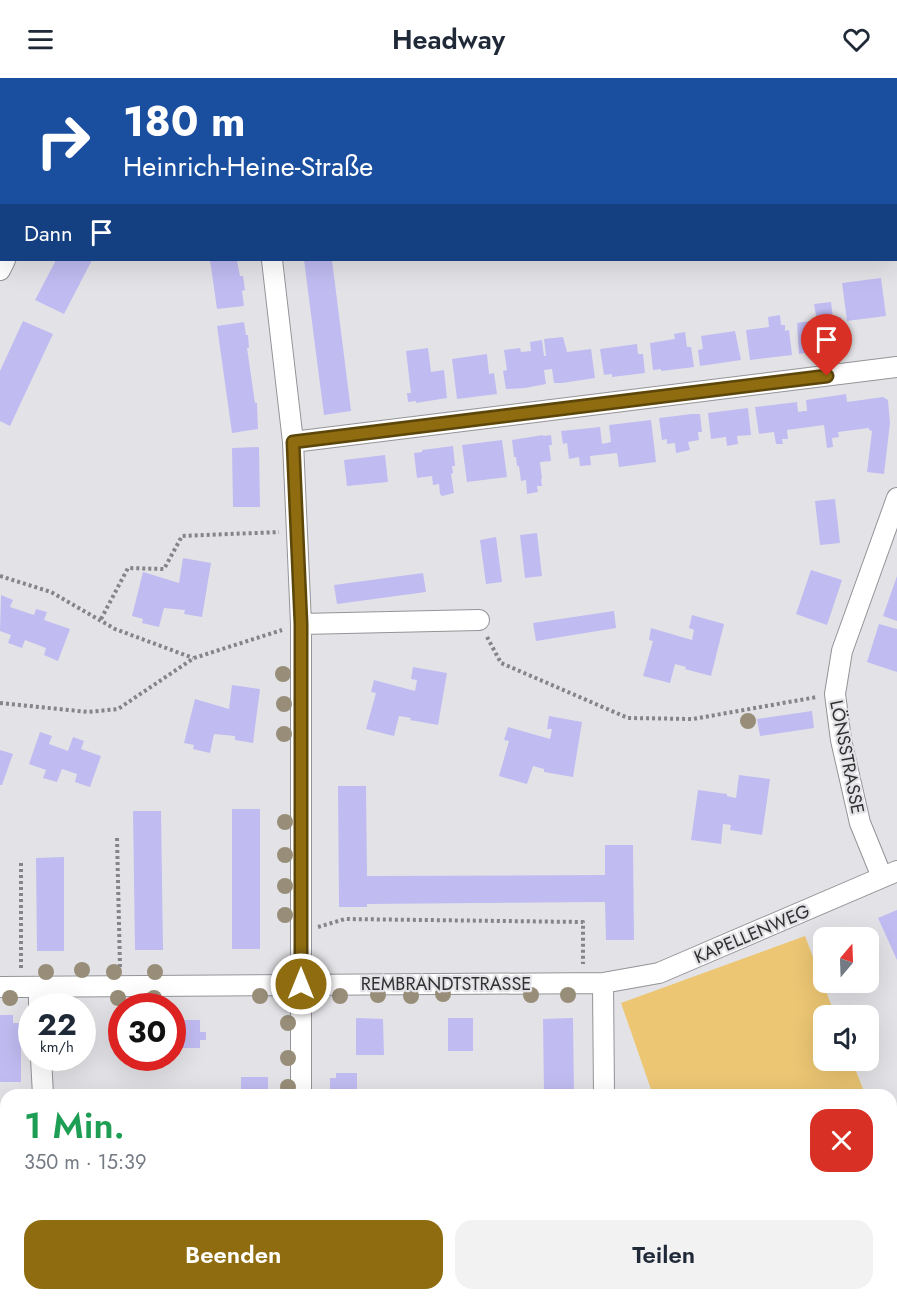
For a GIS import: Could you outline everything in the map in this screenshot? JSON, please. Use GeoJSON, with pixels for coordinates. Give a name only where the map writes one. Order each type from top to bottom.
{"type":"FeatureCollection","features":[{"type":"Feature","properties":{"kind":"street"},"geometry":{"type":"LineString","coordinates":[[273,261],[293,442],[301,624],[301,1089]]}},
{"type":"Feature","properties":{"kind":"street"},"geometry":{"type":"LineString","coordinates":[[293,442],[897,367]]}},
{"type":"Feature","properties":{"kind":"street","name":"LÖNSSTRASSE"},"geometry":{"type":"LineString","coordinates":[[890,874],[860,822],[841,740],[834,694],[842,651],[897,498]]}},
{"type":"Feature","properties":{"kind":"street"},"geometry":{"type":"LineString","coordinates":[[301,624],[479,620]]}},
{"type":"Feature","properties":{"kind":"street","name":"KAPELLENWEG"},"geometry":{"type":"LineString","coordinates":[[603,983],[659,973],[890,874]]}},
{"type":"Feature","properties":{"kind":"street"},"geometry":{"type":"LineString","coordinates":[[603,983],[604,1089]]}},
{"type":"Feature","properties":{"kind":"street","name":"REMBRANDTSTRASSE"},"geometry":{"type":"LineString","coordinates":[[44,993],[120,986],[603,983]]}},
{"type":"Feature","properties":{"kind":"street","name":"REMBRANDTSTRASSE"},"geometry":{"type":"LineString","coordinates":[[0,987],[28,993]]}},
{"type":"Feature","properties":{"kind":"street"},"geometry":{"type":"LineString","coordinates":[[42,1071],[43,1089]]}},
{"type":"Feature","properties":{"kind":"path"},"geometry":{"type":"LineString","coordinates":[[101,619],[128,568],[164,569],[182,536],[297,531]]}},
{"type":"Feature","properties":{"kind":"path"},"geometry":{"type":"LineString","coordinates":[[0,576],[51,592],[115,629],[194,658]]}},
{"type":"Feature","properties":{"kind":"path"},"geometry":{"type":"LineString","coordinates":[[479,620],[501,663],[628,718],[693,719],[834,694]]}},
{"type":"Feature","properties":{"kind":"path"},"geometry":{"type":"LineString","coordinates":[[0,703],[88,712],[118,709],[194,658],[301,624]]}},
{"type":"Feature","properties":{"kind":"path"},"geometry":{"type":"LineString","coordinates":[[117,838],[120,986]]}},
{"type":"Feature","properties":{"kind":"path"},"geometry":{"type":"LineString","coordinates":[[21,861],[33,993]]}},
{"type":"Feature","properties":{"kind":"path"},"geometry":{"type":"LineString","coordinates":[[301,932],[345,919],[583,922],[583,983]]}},
{"type":"Feature","properties":{"kind":"shaded area"},"geometry":{"type":"Polygon","coordinates":[[[805,936],[813,957],[813,993],[827,993],[831,1005],[813,1005],[813,1071],[856,1071],[863,1089],[651,1089],[621,1003],[805,936]]]}},
{"type":"Feature","properties":{"kind":"building"},"geometry":{"type":"Polygon","coordinates":[[[55,261],[91,261],[64,314],[35,300],[55,261]]]}},
{"type":"Feature","properties":{"kind":"building"},"geometry":{"type":"Polygon","coordinates":[[[210,261],[237,261],[240,276],[243,276],[244,306],[217,309],[210,261]]]}},
{"type":"Feature","properties":{"kind":"building"},"geometry":{"type":"Polygon","coordinates":[[[304,261],[332,261],[351,411],[324,415],[304,261]]]}},
{"type":"Feature","properties":{"kind":"building"},"geometry":{"type":"Polygon","coordinates":[[[881,278],[886,316],[847,321],[842,283],[881,278]]]}},
{"type":"Feature","properties":{"kind":"building"},"geometry":{"type":"Polygon","coordinates":[[[831,302],[833,318],[841,317],[843,332],[838,333],[839,347],[799,354],[797,323],[817,320],[814,304],[831,302]]]}},
{"type":"Feature","properties":{"kind":"building"},"geometry":{"type":"Polygon","coordinates":[[[780,315],[781,325],[785,325],[785,331],[789,330],[792,355],[750,360],[746,330],[769,327],[768,317],[780,315]]]}},
{"type":"Feature","properties":{"kind":"building"},"geometry":{"type":"Polygon","coordinates":[[[23,321],[53,334],[10,426],[0,421],[0,371],[23,321]]]}},
{"type":"Feature","properties":{"kind":"building"},"geometry":{"type":"Polygon","coordinates":[[[244,322],[246,335],[248,335],[249,348],[247,348],[255,403],[257,403],[258,429],[232,433],[217,326],[244,322]]]}},
{"type":"Feature","properties":{"kind":"building"},"geometry":{"type":"Polygon","coordinates":[[[735,331],[741,360],[700,366],[698,350],[703,349],[701,336],[735,331]]]}},
{"type":"Feature","properties":{"kind":"building"},"geometry":{"type":"Polygon","coordinates":[[[685,332],[687,347],[691,347],[694,367],[653,370],[650,343],[675,339],[674,334],[685,332]]]}},
{"type":"Feature","properties":{"kind":"building"},"geometry":{"type":"Polygon","coordinates":[[[563,337],[567,352],[591,349],[595,378],[554,383],[552,369],[544,370],[546,384],[506,389],[503,371],[507,370],[504,350],[520,348],[521,352],[531,351],[530,342],[542,340],[544,356],[546,356],[544,339],[563,337]]]}},
{"type":"Feature","properties":{"kind":"building"},"geometry":{"type":"Polygon","coordinates":[[[637,344],[638,354],[643,354],[645,373],[612,377],[612,374],[604,375],[600,349],[637,344]]]}},
{"type":"Feature","properties":{"kind":"building"},"geometry":{"type":"Polygon","coordinates":[[[428,348],[431,372],[444,370],[447,398],[416,403],[416,401],[408,402],[407,393],[411,393],[406,351],[428,348]]]}},
{"type":"Feature","properties":{"kind":"building"},"geometry":{"type":"Polygon","coordinates":[[[487,354],[489,374],[494,373],[497,394],[457,399],[452,359],[487,354]]]}},
{"type":"Feature","properties":{"kind":"building"},"geometry":{"type":"Polygon","coordinates":[[[846,394],[847,402],[883,397],[888,400],[890,423],[884,474],[867,472],[872,431],[869,428],[838,432],[839,437],[832,438],[833,447],[827,448],[824,425],[787,430],[788,439],[782,439],[783,444],[776,444],[774,432],[759,434],[755,407],[797,402],[798,412],[807,411],[806,400],[846,394]]]}},
{"type":"Feature","properties":{"kind":"building"},"geometry":{"type":"Polygon","coordinates":[[[748,408],[751,435],[737,436],[738,444],[727,446],[726,437],[711,439],[708,413],[748,408]]]}},
{"type":"Feature","properties":{"kind":"building"},"geometry":{"type":"Polygon","coordinates":[[[700,414],[702,432],[698,432],[699,440],[688,442],[690,450],[676,453],[675,443],[667,444],[667,439],[662,440],[659,418],[700,414]]]}},
{"type":"Feature","properties":{"kind":"building"},"geometry":{"type":"Polygon","coordinates":[[[651,420],[656,462],[619,467],[617,453],[590,456],[591,465],[580,466],[579,457],[569,459],[567,443],[563,444],[561,431],[600,427],[602,444],[611,442],[609,425],[651,420]]]}},
{"type":"Feature","properties":{"kind":"building"},"geometry":{"type":"Polygon","coordinates":[[[551,435],[552,445],[549,445],[551,461],[540,462],[542,486],[537,486],[538,492],[527,494],[526,480],[521,481],[512,440],[551,435]]]}},
{"type":"Feature","properties":{"kind":"building"},"geometry":{"type":"Polygon","coordinates":[[[502,440],[507,477],[467,482],[462,445],[502,440]]]}},
{"type":"Feature","properties":{"kind":"building"},"geometry":{"type":"Polygon","coordinates":[[[453,446],[455,466],[452,466],[453,473],[451,474],[454,493],[442,496],[439,484],[433,485],[432,476],[417,478],[414,453],[453,446]]]}},
{"type":"Feature","properties":{"kind":"building"},"geometry":{"type":"Polygon","coordinates":[[[259,447],[260,507],[233,507],[232,448],[259,447]]]}},
{"type":"Feature","properties":{"kind":"building"},"geometry":{"type":"Polygon","coordinates":[[[385,455],[388,482],[347,486],[344,460],[385,455]]]}},
{"type":"Feature","properties":{"kind":"building"},"geometry":{"type":"Polygon","coordinates":[[[835,499],[840,543],[820,545],[815,501],[835,499]]]}},
{"type":"Feature","properties":{"kind":"building"},"geometry":{"type":"Polygon","coordinates":[[[537,533],[542,576],[525,578],[520,535],[537,533]]]}},
{"type":"Feature","properties":{"kind":"building"},"geometry":{"type":"Polygon","coordinates":[[[496,537],[502,582],[486,584],[480,540],[496,537]]]}},
{"type":"Feature","properties":{"kind":"building"},"geometry":{"type":"Polygon","coordinates":[[[183,558],[211,563],[202,617],[184,614],[185,610],[164,608],[159,627],[142,623],[143,619],[132,616],[143,572],[179,583],[183,558]]]}},
{"type":"Feature","properties":{"kind":"building"},"geometry":{"type":"Polygon","coordinates":[[[811,570],[842,580],[827,625],[796,614],[811,570]]]}},
{"type":"Feature","properties":{"kind":"building"},"geometry":{"type":"Polygon","coordinates":[[[423,573],[426,592],[337,604],[334,585],[423,573]]]}},
{"type":"Feature","properties":{"kind":"building"},"geometry":{"type":"Polygon","coordinates":[[[897,576],[897,621],[883,616],[897,576]]]}},
{"type":"Feature","properties":{"kind":"building"},"geometry":{"type":"Polygon","coordinates":[[[1,595],[13,600],[10,607],[34,615],[36,609],[47,612],[44,620],[70,629],[58,661],[44,655],[46,648],[25,640],[22,648],[8,643],[11,635],[0,631],[1,595]]]}},
{"type":"Feature","properties":{"kind":"building"},"geometry":{"type":"Polygon","coordinates":[[[614,611],[616,628],[536,641],[533,623],[614,611]]]}},
{"type":"Feature","properties":{"kind":"building"},"geometry":{"type":"Polygon","coordinates":[[[692,615],[724,624],[711,676],[675,664],[670,683],[643,676],[653,641],[649,640],[651,628],[692,640],[694,630],[689,628],[692,615]]]}},
{"type":"Feature","properties":{"kind":"building"},"geometry":{"type":"Polygon","coordinates":[[[879,624],[897,629],[897,672],[867,662],[879,624]]]}},
{"type":"Feature","properties":{"kind":"building"},"geometry":{"type":"Polygon","coordinates":[[[413,667],[447,673],[438,725],[399,716],[394,736],[366,729],[376,693],[371,692],[374,680],[415,691],[417,680],[411,679],[413,667]]]}},
{"type":"Feature","properties":{"kind":"building"},"geometry":{"type":"Polygon","coordinates":[[[232,685],[260,689],[253,743],[235,740],[235,736],[214,734],[210,753],[193,749],[194,745],[184,743],[195,699],[229,709],[232,685]]]}},
{"type":"Feature","properties":{"kind":"building"},"geometry":{"type":"Polygon","coordinates":[[[812,711],[814,728],[760,736],[757,719],[812,711]]]}},
{"type":"Feature","properties":{"kind":"building"},"geometry":{"type":"Polygon","coordinates":[[[549,716],[582,722],[573,777],[544,772],[544,769],[533,766],[527,784],[499,776],[509,741],[504,740],[508,727],[550,739],[552,729],[547,729],[549,716]]]}},
{"type":"Feature","properties":{"kind":"building"},"geometry":{"type":"Polygon","coordinates":[[[40,732],[52,736],[49,744],[68,751],[73,737],[84,741],[81,749],[101,756],[90,787],[75,782],[77,774],[62,769],[57,782],[43,778],[46,770],[29,764],[40,732]]]}},
{"type":"Feature","properties":{"kind":"building"},"geometry":{"type":"Polygon","coordinates":[[[0,750],[13,754],[2,785],[0,785],[0,750]]]}},
{"type":"Feature","properties":{"kind":"building"},"geometry":{"type":"Polygon","coordinates":[[[739,775],[770,779],[762,835],[730,830],[731,825],[723,824],[721,844],[691,840],[698,790],[727,794],[727,796],[736,798],[739,775]]]}},
{"type":"Feature","properties":{"kind":"building"},"geometry":{"type":"Polygon","coordinates":[[[338,786],[366,786],[367,876],[605,875],[605,845],[633,845],[634,940],[606,940],[605,902],[367,904],[367,907],[339,907],[338,786]]]}},
{"type":"Feature","properties":{"kind":"building"},"geometry":{"type":"Polygon","coordinates":[[[232,809],[260,809],[260,949],[232,949],[232,809]]]}},
{"type":"Feature","properties":{"kind":"building"},"geometry":{"type":"Polygon","coordinates":[[[133,811],[161,811],[163,950],[135,950],[133,811]]]}},
{"type":"Feature","properties":{"kind":"building"},"geometry":{"type":"Polygon","coordinates":[[[64,857],[64,951],[37,951],[36,858],[64,857]]]}},
{"type":"Feature","properties":{"kind":"building"},"geometry":{"type":"Polygon","coordinates":[[[897,910],[897,960],[878,918],[897,910]]]}},
{"type":"Feature","properties":{"kind":"building"},"geometry":{"type":"Polygon","coordinates":[[[0,1015],[13,1015],[13,1023],[18,1023],[18,1071],[21,1071],[21,1082],[0,1082],[0,1015]]]}},
{"type":"Feature","properties":{"kind":"building"},"geometry":{"type":"Polygon","coordinates":[[[356,1018],[383,1019],[384,1055],[356,1055],[356,1018]]]}},
{"type":"Feature","properties":{"kind":"building"},"geometry":{"type":"Polygon","coordinates":[[[448,1018],[473,1018],[473,1051],[448,1051],[448,1018]]]}},
{"type":"Feature","properties":{"kind":"building"},"geometry":{"type":"Polygon","coordinates":[[[573,1018],[574,1089],[544,1089],[543,1019],[573,1018]]]}},
{"type":"Feature","properties":{"kind":"building"},"geometry":{"type":"Polygon","coordinates":[[[186,1020],[200,1020],[200,1032],[206,1032],[206,1040],[200,1040],[200,1048],[186,1048],[186,1020]]]}},
{"type":"Feature","properties":{"kind":"building"},"geometry":{"type":"Polygon","coordinates":[[[336,1073],[357,1073],[357,1089],[330,1089],[330,1078],[336,1078],[336,1073]]]}},
{"type":"Feature","properties":{"kind":"building"},"geometry":{"type":"Polygon","coordinates":[[[241,1077],[268,1077],[268,1089],[241,1089],[241,1077]]]}},
{"type":"Feature","properties":{"kind":"route"},"geometry":{"type":"LineString","coordinates":[[301,984],[301,624],[293,442],[827,376]]}}]}
